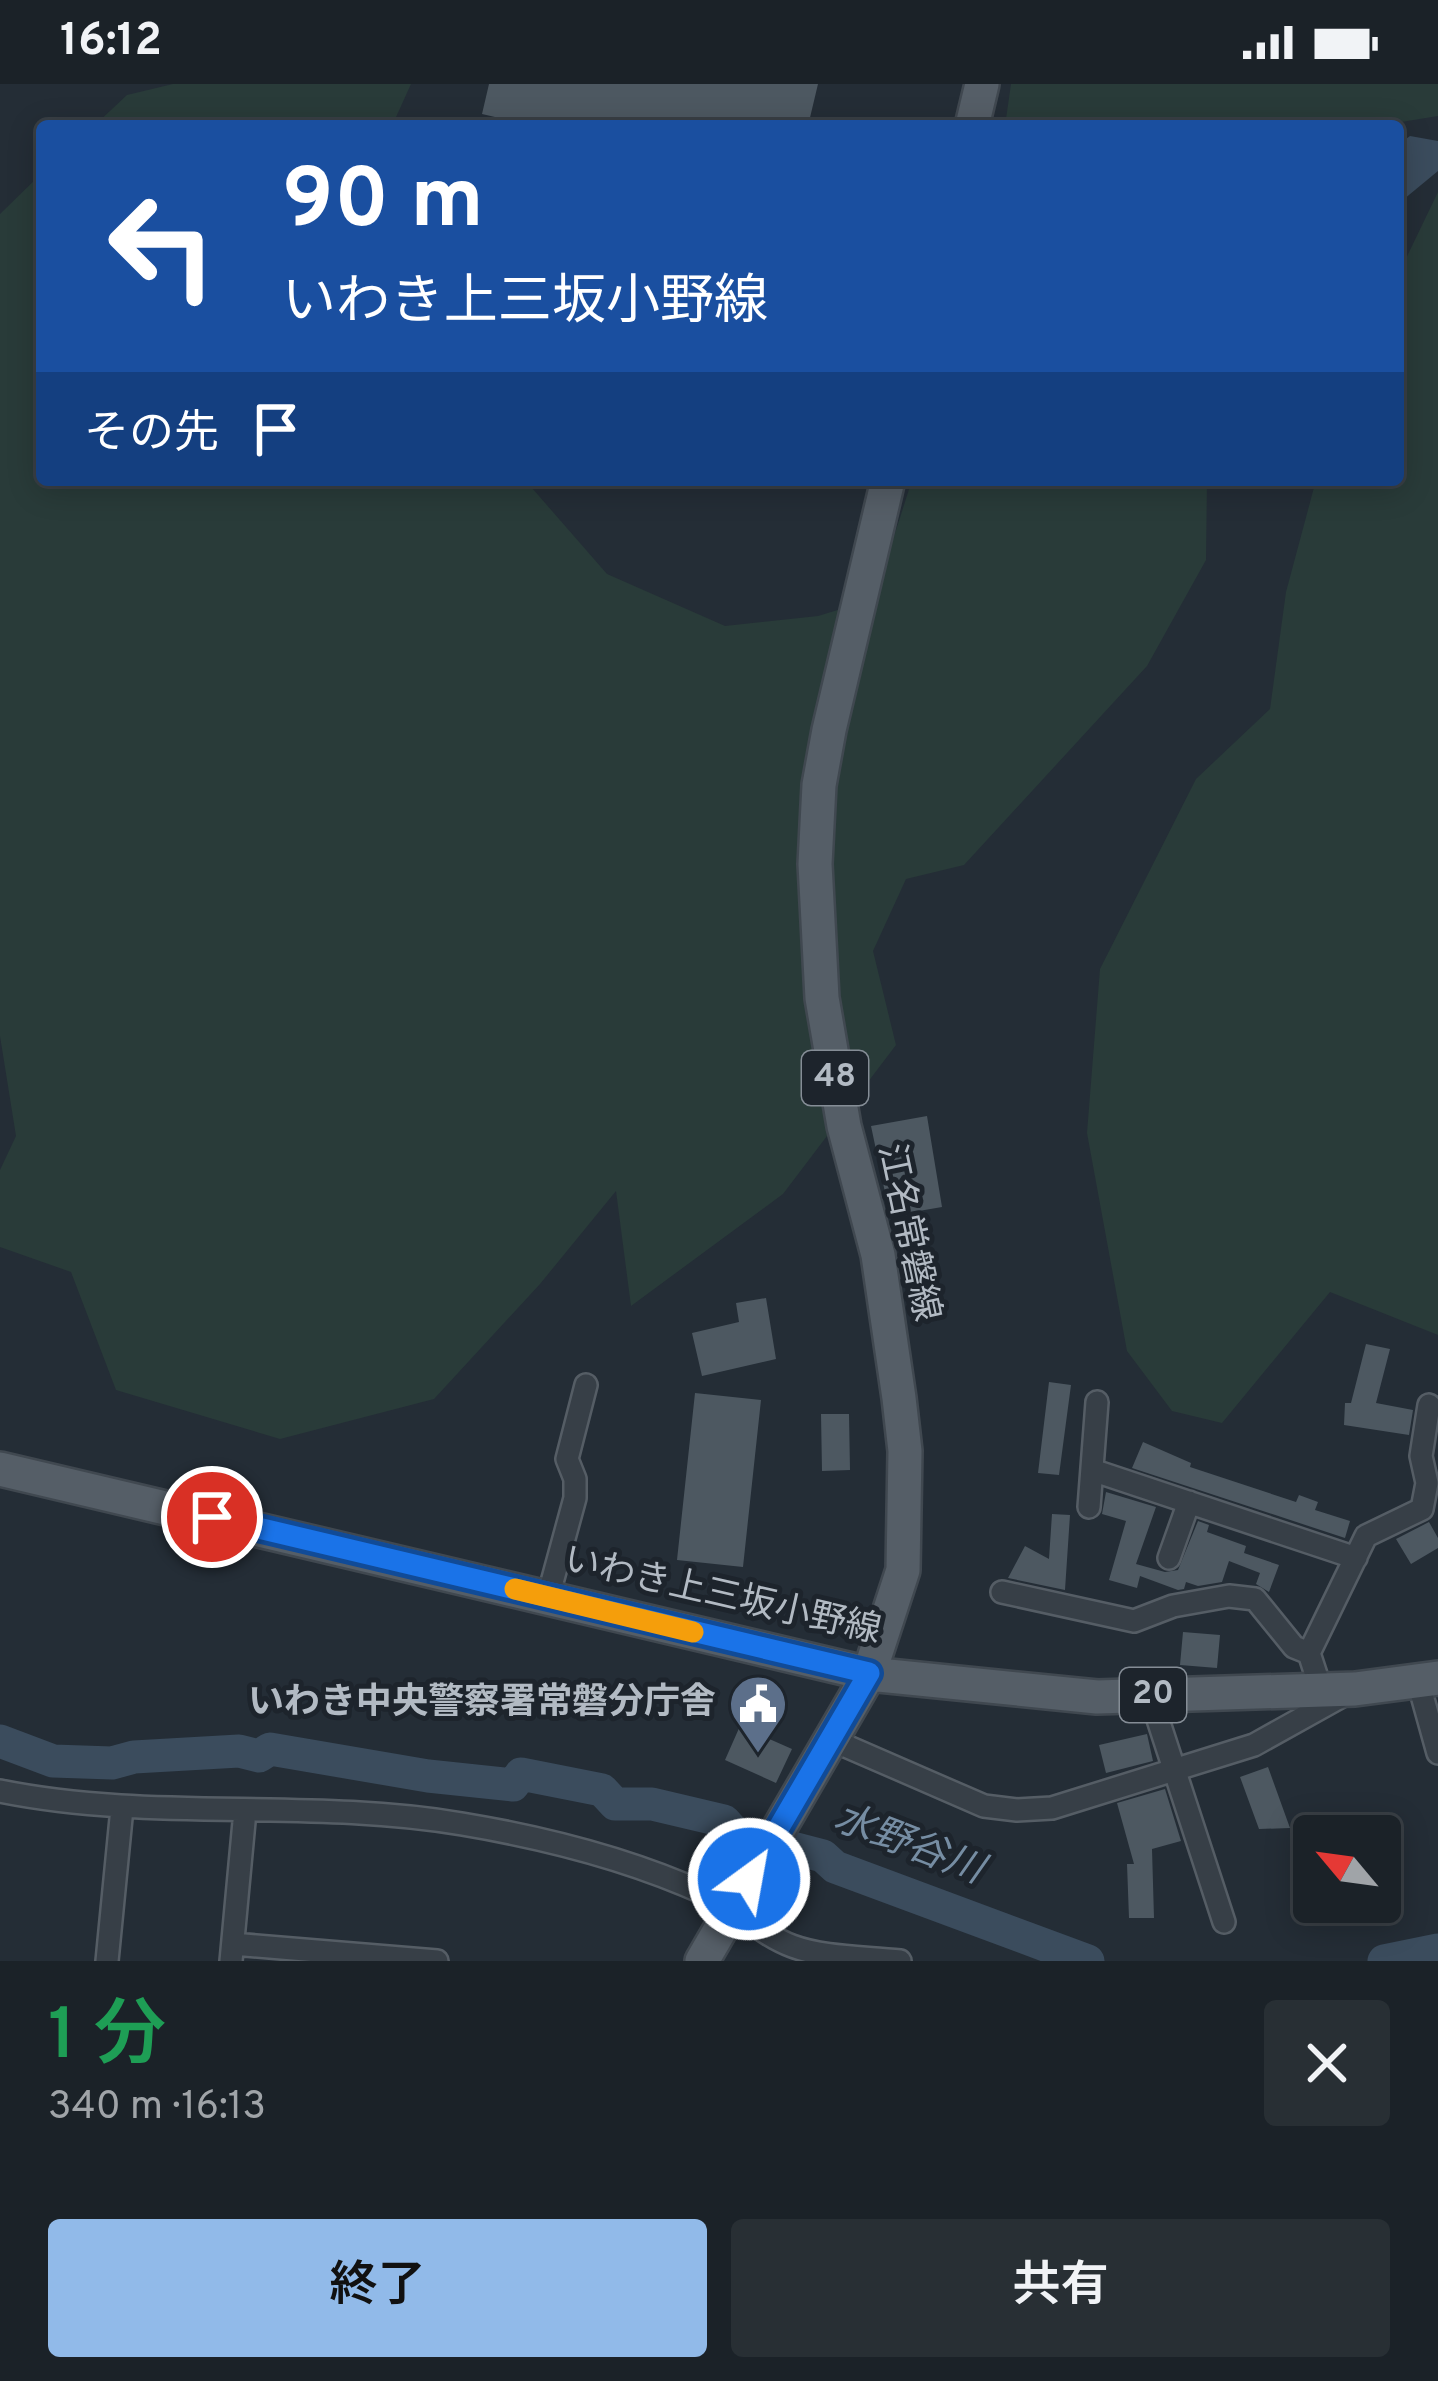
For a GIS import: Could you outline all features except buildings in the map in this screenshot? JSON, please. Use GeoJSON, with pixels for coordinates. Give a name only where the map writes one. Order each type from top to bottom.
{"type":"FeatureCollection","features":[{"type":"Feature","properties":{"kind":"main road"},"geometry":{"type":"LineString","coordinates":[[973,120],[982,84]]}},
{"type":"Feature","properties":{"kind":"main road","name":"江名常磐線"},"geometry":{"type":"LineString","coordinates":[[707,1950],[869,1673],[903,1570],[904,1451],[878,1255],[844,1126],[822,998],[815,864],[819,785],[829,730],[887,486]]}},
{"type":"Feature","properties":{"kind":"main road","name":"いわき上三坂小野線"},"geometry":{"type":"LineString","coordinates":[[0,1469],[869,1673],[1097,1697],[1338,1689],[1428,1680]]}},
{"type":"Feature","properties":{"kind":"street"},"geometry":{"type":"LineString","coordinates":[[548,1597],[575,1498],[575,1478],[567,1460],[586,1385]]}},
{"type":"Feature","properties":{"kind":"street"},"geometry":{"type":"LineString","coordinates":[[1089,1507],[1097,1402]]}},
{"type":"Feature","properties":{"kind":"street"},"geometry":{"type":"LineString","coordinates":[[1309,1653],[1366,1536],[1430,1507],[1420,1456],[1429,1405]]}},
{"type":"Feature","properties":{"kind":"street"},"geometry":{"type":"LineString","coordinates":[[1092,1470],[1356,1558]]}},
{"type":"Feature","properties":{"kind":"street"},"geometry":{"type":"LineString","coordinates":[[1168,1558],[1189,1502]]}},
{"type":"Feature","properties":{"kind":"street"},"geometry":{"type":"LineString","coordinates":[[832,1740],[984,1806],[1052,1808],[1254,1745],[1338,1689],[1309,1653],[1294,1647],[1255,1599],[1229,1596],[1192,1602],[1134,1621],[1002,1592]]}},
{"type":"Feature","properties":{"kind":"street"},"geometry":{"type":"LineString","coordinates":[[1428,1680],[1438,1753]]}},
{"type":"Feature","properties":{"kind":"street"},"geometry":{"type":"LineString","coordinates":[[1150,1695],[1224,1922]]}},
{"type":"Feature","properties":{"kind":"street"},"geometry":{"type":"LineString","coordinates":[[0,1791],[65,1805],[340,1810],[480,1828],[627,1863],[710,1896],[790,1946],[900,1961]]}},
{"type":"Feature","properties":{"kind":"street"},"geometry":{"type":"LineString","coordinates":[[107,1961],[122,1808]]}},
{"type":"Feature","properties":{"kind":"street"},"geometry":{"type":"LineString","coordinates":[[244,1811],[232,1952],[437,1961]]}},
{"type":"Feature","properties":{"kind":"shaded area"},"geometry":{"type":"Polygon","coordinates":[[[173,84],[411,84],[395,120],[100,120],[127,95],[173,84]]]}},
{"type":"Feature","properties":{"kind":"shaded area"},"geometry":{"type":"Polygon","coordinates":[[[1011,84],[1438,84],[1438,116],[1404,122],[1006,120],[1011,84]]]}},
{"type":"Feature","properties":{"kind":"shaded area"},"geometry":{"type":"Polygon","coordinates":[[[36,179],[36,486],[530,486],[607,574],[725,626],[818,616],[874,599],[910,486],[1207,486],[1206,560],[1147,666],[964,865],[906,879],[873,951],[896,1045],[783,1194],[631,1306],[616,1191],[540,1284],[434,1399],[280,1439],[116,1390],[71,1272],[0,1247],[0,1170],[16,1136],[0,1036],[0,214],[36,179]]]}},
{"type":"Feature","properties":{"kind":"shaded area"},"geometry":{"type":"Polygon","coordinates":[[[1438,192],[1438,1335],[1330,1292],[1222,1423],[1172,1411],[1127,1351],[1087,1133],[1100,969],[1196,779],[1270,709],[1286,592],[1314,486],[1404,486],[1404,263],[1438,192]]]}},
{"type":"Feature","properties":{"kind":"water"},"geometry":{"type":"Polygon","coordinates":[[[1410,136],[1438,141],[1438,171],[1404,199],[1404,140],[1410,136]]]}},
{"type":"Feature","properties":{"kind":"waterway","name":"水野谷川"},"geometry":{"type":"LineString","coordinates":[[0,1741],[53,1761],[112,1763],[134,1757],[239,1751],[259,1756],[270,1749],[428,1776],[513,1785],[521,1774],[602,1790],[615,1804],[652,1804],[724,1821],[735,1833],[823,1856],[835,1867],[1088,1961]]}},
{"type":"Feature","properties":{"kind":"waterway","name":"水野谷川"},"geometry":{"type":"LineString","coordinates":[[1384,1961],[1438,1950]]}},
{"type":"Feature","properties":{"kind":"slow traffic"},"geometry":{"type":"LineString","coordinates":[[515,1589],[693,1632]]}},
{"type":"Feature","properties":{"kind":"place","name":"いわき中央警察署常磐分庁舎"},"geometry":{"type":"Point","coordinates":[758,1755]}},
{"type":"Feature","properties":{"kind":"route"},"geometry":{"type":"LineString","coordinates":[[212,1517],[869,1673],[749,1879]]}}]}
